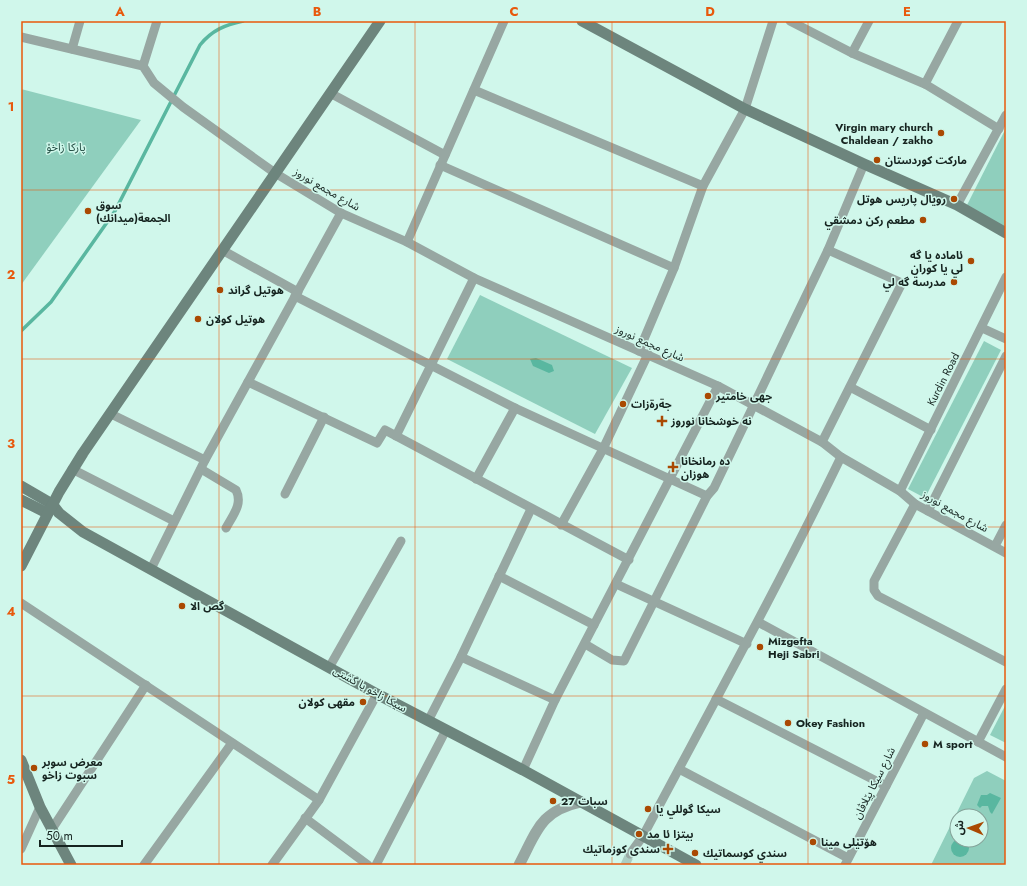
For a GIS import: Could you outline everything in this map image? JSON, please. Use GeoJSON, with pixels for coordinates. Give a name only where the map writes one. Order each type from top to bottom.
{"type":"FeatureCollection","features":[{"type":"Feature","properties":{"kind":"main road"},"geometry":{"type":"LineString","coordinates":[[21,566],[50,508],[72,469],[380,21]]}},
{"type":"Feature","properties":{"kind":"main road"},"geometry":{"type":"LineString","coordinates":[[582,21],[745,109],[957,205],[1006,233]]}},
{"type":"Feature","properties":{"kind":"main road"},"geometry":{"type":"LineString","coordinates":[[21,486],[50,508]]}},
{"type":"Feature","properties":{"kind":"main road","name":"سیکا زاخو یا گشتى"},"geometry":{"type":"LineString","coordinates":[[21,500],[50,508],[59,513],[83,532],[330,666],[378,694],[523,770],[696,865]]}},
{"type":"Feature","properties":{"kind":"main road"},"geometry":{"type":"LineString","coordinates":[[21,760],[40,807],[68,863]]}},
{"type":"Feature","properties":{"kind":"street"},"geometry":{"type":"LineString","coordinates":[[72,49],[80,21]]}},
{"type":"Feature","properties":{"kind":"street"},"geometry":{"type":"LineString","coordinates":[[21,37],[143,66],[157,21]]}},
{"type":"Feature","properties":{"kind":"street"},"geometry":{"type":"LineString","coordinates":[[407,242],[504,21]]}},
{"type":"Feature","properties":{"kind":"street"},"geometry":{"type":"LineString","coordinates":[[561,525],[602,449],[643,353],[703,186],[745,109],[773,21]]}},
{"type":"Feature","properties":{"kind":"street"},"geometry":{"type":"LineString","coordinates":[[790,21],[852,53],[925,84],[999,129]]}},
{"type":"Feature","properties":{"kind":"street"},"geometry":{"type":"LineString","coordinates":[[852,53],[869,21]]}},
{"type":"Feature","properties":{"kind":"street"},"geometry":{"type":"LineString","coordinates":[[925,84],[958,21]]}},
{"type":"Feature","properties":{"kind":"street","name":"شارع مجمع نوروز"},"geometry":{"type":"LineString","coordinates":[[143,66],[154,83],[183,107],[275,173],[341,213],[407,242],[474,278],[718,386],[822,442],[841,457],[900,491],[915,504],[1006,553]]}},
{"type":"Feature","properties":{"kind":"street"},"geometry":{"type":"LineString","coordinates":[[474,90],[703,186]]}},
{"type":"Feature","properties":{"kind":"street"},"geometry":{"type":"LineString","coordinates":[[330,93],[445,155]]}},
{"type":"Feature","properties":{"kind":"street"},"geometry":{"type":"LineString","coordinates":[[957,205],[1006,115]]}},
{"type":"Feature","properties":{"kind":"street"},"geometry":{"type":"LineString","coordinates":[[585,644],[612,660],[624,661],[707,496],[714,488],[754,406],[828,250],[864,164]]}},
{"type":"Feature","properties":{"kind":"street"},"geometry":{"type":"LineString","coordinates":[[440,165],[674,268]]}},
{"type":"Feature","properties":{"kind":"street"},"geometry":{"type":"LineString","coordinates":[[151,568],[203,464],[341,213]]}},
{"type":"Feature","properties":{"kind":"street"},"geometry":{"type":"LineString","coordinates":[[222,250],[296,294],[432,366],[515,408],[669,480],[707,496]]}},
{"type":"Feature","properties":{"kind":"street"},"geometry":{"type":"LineString","coordinates":[[822,442],[902,283],[828,250]]}},
{"type":"Feature","properties":{"kind":"street","name":"Kurdin Road"},"geometry":{"type":"LineString","coordinates":[[900,491],[1006,277]]}},
{"type":"Feature","properties":{"kind":"street"},"geometry":{"type":"LineString","coordinates":[[396,436],[432,366],[474,278]]}},
{"type":"Feature","properties":{"kind":"street"},"geometry":{"type":"LineString","coordinates":[[982,328],[1006,339]]}},
{"type":"Feature","properties":{"kind":"street"},"geometry":{"type":"LineString","coordinates":[[928,511],[1006,356]]}},
{"type":"Feature","properties":{"kind":"street"},"geometry":{"type":"LineString","coordinates":[[248,382],[377,443],[385,430],[629,560]]}},
{"type":"Feature","properties":{"kind":"street"},"geometry":{"type":"LineString","coordinates":[[523,770],[555,700],[718,386]]}},
{"type":"Feature","properties":{"kind":"street"},"geometry":{"type":"LineString","coordinates":[[850,387],[931,430]]}},
{"type":"Feature","properties":{"kind":"street"},"geometry":{"type":"LineString","coordinates":[[476,479],[515,408]]}},
{"type":"Feature","properties":{"kind":"street"},"geometry":{"type":"LineString","coordinates":[[111,414],[203,464],[236,490],[239,496],[239,504],[226,528]]}},
{"type":"Feature","properties":{"kind":"street"},"geometry":{"type":"LineString","coordinates":[[285,494],[324,417]]}},
{"type":"Feature","properties":{"kind":"street"},"geometry":{"type":"LineString","coordinates":[[630,854],[643,836],[747,644],[841,457]]}},
{"type":"Feature","properties":{"kind":"street"},"geometry":{"type":"LineString","coordinates":[[72,469],[174,521]]}},
{"type":"Feature","properties":{"kind":"street"},"geometry":{"type":"LineString","coordinates":[[915,504],[874,581],[874,590],[878,596],[1006,662]]}},
{"type":"Feature","properties":{"kind":"street"},"geometry":{"type":"LineString","coordinates":[[428,721],[461,657],[531,509]]}},
{"type":"Feature","properties":{"kind":"street"},"geometry":{"type":"LineString","coordinates":[[995,546],[1006,525]]}},
{"type":"Feature","properties":{"kind":"street"},"geometry":{"type":"LineString","coordinates":[[330,666],[401,541]]}},
{"type":"Feature","properties":{"kind":"street"},"geometry":{"type":"LineString","coordinates":[[499,576],[594,625]]}},
{"type":"Feature","properties":{"kind":"street"},"geometry":{"type":"LineString","coordinates":[[616,584],[747,644]]}},
{"type":"Feature","properties":{"kind":"street"},"geometry":{"type":"LineString","coordinates":[[21,603],[318,800]]}},
{"type":"Feature","properties":{"kind":"street"},"geometry":{"type":"LineString","coordinates":[[758,622],[1006,757]]}},
{"type":"Feature","properties":{"kind":"street"},"geometry":{"type":"LineString","coordinates":[[461,657],[555,700]]}},
{"type":"Feature","properties":{"kind":"street"},"geometry":{"type":"LineString","coordinates":[[52,829],[146,685]]}},
{"type":"Feature","properties":{"kind":"street"},"geometry":{"type":"LineString","coordinates":[[978,742],[1006,689]]}},
{"type":"Feature","properties":{"kind":"street"},"geometry":{"type":"LineString","coordinates":[[272,865],[318,800],[378,694]]}},
{"type":"Feature","properties":{"kind":"street"},"geometry":{"type":"LineString","coordinates":[[716,699],[886,786]]}},
{"type":"Feature","properties":{"kind":"street","name":"شارع سيكا پێلاڤان"},"geometry":{"type":"LineString","coordinates":[[847,862],[924,713]]}},
{"type":"Feature","properties":{"kind":"street"},"geometry":{"type":"LineString","coordinates":[[376,865],[446,730]]}},
{"type":"Feature","properties":{"kind":"street"},"geometry":{"type":"LineString","coordinates":[[144,865],[232,743]]}},
{"type":"Feature","properties":{"kind":"street"},"geometry":{"type":"LineString","coordinates":[[679,769],[847,862]]}},
{"type":"Feature","properties":{"kind":"street"},"geometry":{"type":"LineString","coordinates":[[519,865],[541,822],[553,812],[566,806],[581,802]]}},
{"type":"Feature","properties":{"kind":"street"},"geometry":{"type":"LineString","coordinates":[[21,849],[40,807]]}},
{"type":"Feature","properties":{"kind":"street"},"geometry":{"type":"LineString","coordinates":[[305,818],[368,865]]}},
{"type":"Feature","properties":{"kind":"green space","name":"پارکا زاخۆ"},"geometry":{"type":"Polygon","coordinates":[[[21,89],[141,120],[21,285],[21,89]]]}},
{"type":"Feature","properties":{"kind":"green space"},"geometry":{"type":"Polygon","coordinates":[[[1006,128],[1006,229],[966,207],[1006,128]]]}},
{"type":"Feature","properties":{"kind":"green space"},"geometry":{"type":"Polygon","coordinates":[[[480,295],[632,368],[595,434],[447,359],[480,295]]]}},
{"type":"Feature","properties":{"kind":"green space"},"geometry":{"type":"Polygon","coordinates":[[[984,341],[1001,350],[925,498],[908,489],[984,341]]]}},
{"type":"Feature","properties":{"kind":"green space"},"geometry":{"type":"Polygon","coordinates":[[[1006,704],[1006,743],[990,735],[1006,704]]]}},
{"type":"Feature","properties":{"kind":"green space"},"geometry":{"type":"Polygon","coordinates":[[[987,771],[1006,781],[1006,865],[931,865],[949,829],[949,848],[989,848],[989,808],[959,808],[974,778],[987,771]]]}},
{"type":"Feature","properties":{"kind":"shaded area"},"geometry":{"type":"Polygon","coordinates":[[[536,358],[552,365],[554,371],[549,373],[533,366],[530,359],[536,358]]]}},
{"type":"Feature","properties":{"kind":"shaded area"},"geometry":{"type":"Polygon","coordinates":[[[990,793],[1001,798],[992,814],[988,806],[982,806],[980,808],[977,805],[981,795],[987,795],[990,793]]]}},
{"type":"Feature","properties":{"kind":"shaded area"},"geometry":{"type":"Polygon","coordinates":[[[951,848],[969,848],[966,854],[960,857],[952,851],[951,848]]]}},
{"type":"Feature","properties":{"kind":"waterway"},"geometry":{"type":"LineString","coordinates":[[21,331],[51,302],[115,211],[200,45],[209,35],[219,29],[230,24],[243,21]]}},
{"type":"Feature","properties":{"kind":"tunnel"},"geometry":{"type":"LineString","coordinates":[[625,865],[630,854]]}},
{"type":"Feature","properties":{"kind":"place","name":"Virgin mary church Chaldean / zakho"},"geometry":{"type":"Point","coordinates":[941,133]}},
{"type":"Feature","properties":{"kind":"place","name":"ماركت كوردستان"},"geometry":{"type":"Point","coordinates":[877,160]}},
{"type":"Feature","properties":{"kind":"place","name":"رويال پاريس هوتل"},"geometry":{"type":"Point","coordinates":[954,199]}},
{"type":"Feature","properties":{"kind":"place","name":"سوق الجمعة(ميدانك)"},"geometry":{"type":"Point","coordinates":[88,211]}},
{"type":"Feature","properties":{"kind":"place","name":"مطعم ركن دمشقي"},"geometry":{"type":"Point","coordinates":[923,220]}},
{"type":"Feature","properties":{"kind":"place","name":"ئاماده يا گه لي يا كوران"},"geometry":{"type":"Point","coordinates":[971,261]}},
{"type":"Feature","properties":{"kind":"place","name":"مدرسة گه لي"},"geometry":{"type":"Point","coordinates":[954,282]}},
{"type":"Feature","properties":{"kind":"place","name":"هوتیل گراند"},"geometry":{"type":"Point","coordinates":[220,290]}},
{"type":"Feature","properties":{"kind":"place","name":"هوتيل كولان"},"geometry":{"type":"Point","coordinates":[198,319]}},
{"type":"Feature","properties":{"kind":"place","name":"جهى خامتير"},"geometry":{"type":"Point","coordinates":[708,396]}},
{"type":"Feature","properties":{"kind":"place","name":"جةرةزات"},"geometry":{"type":"Point","coordinates":[623,404]}},
{"type":"Feature","properties":{"kind":"place","name":"نه خوشخانا نوروز"},"geometry":{"type":"Point","coordinates":[662,421]}},
{"type":"Feature","properties":{"kind":"place","name":"ده رمانخانا هوزان"},"geometry":{"type":"Point","coordinates":[673,467]}},
{"type":"Feature","properties":{"kind":"place","name":"گص الا"},"geometry":{"type":"Point","coordinates":[182,606]}},
{"type":"Feature","properties":{"kind":"place","name":"Mizgefta Heji Sabri"},"geometry":{"type":"Point","coordinates":[760,647]}},
{"type":"Feature","properties":{"kind":"place","name":"مقهى كولان"},"geometry":{"type":"Point","coordinates":[363,702]}},
{"type":"Feature","properties":{"kind":"place","name":"Okey Fashion"},"geometry":{"type":"Point","coordinates":[788,723]}},
{"type":"Feature","properties":{"kind":"place","name":"M sport"},"geometry":{"type":"Point","coordinates":[925,744]}},
{"type":"Feature","properties":{"kind":"place","name":"معرض سوبر سبوت زاخو"},"geometry":{"type":"Point","coordinates":[34,768]}},
{"type":"Feature","properties":{"kind":"place","name":"27 سبات"},"geometry":{"type":"Point","coordinates":[553,801]}},
{"type":"Feature","properties":{"kind":"place","name":"سيكا گوللي يا"},"geometry":{"type":"Point","coordinates":[648,809]}},
{"type":"Feature","properties":{"kind":"place","name":"بيتزا ئا مد"},"geometry":{"type":"Point","coordinates":[639,834]}},
{"type":"Feature","properties":{"kind":"place","name":"هۆتێلی مینا"},"geometry":{"type":"Point","coordinates":[813,842]}},
{"type":"Feature","properties":{"kind":"place","name":"سندی کوزماتیك"},"geometry":{"type":"Point","coordinates":[668,849]}},
{"type":"Feature","properties":{"kind":"place","name":"سندي کوسماتیك"},"geometry":{"type":"Point","coordinates":[695,853]}}]}
